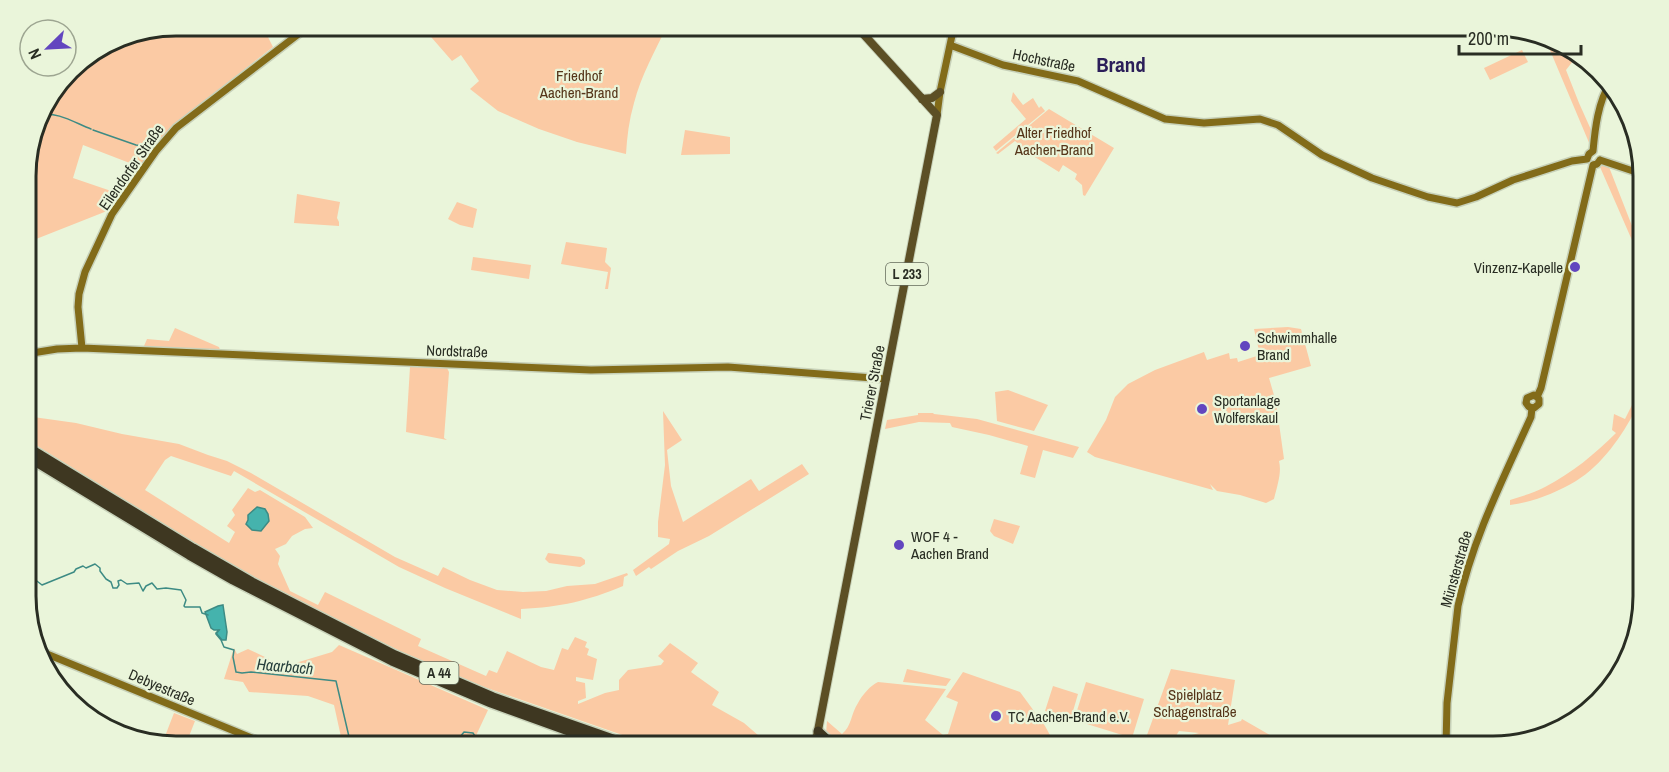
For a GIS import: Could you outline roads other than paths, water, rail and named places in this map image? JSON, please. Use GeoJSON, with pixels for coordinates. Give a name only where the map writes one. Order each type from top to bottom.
{"type":"FeatureCollection","features":[{"type":"Feature","properties":{"kind":"highway","name":"A 44"},"geometry":{"type":"LineString","coordinates":[[36,452],[193,548],[235,577]]}},
{"type":"Feature","properties":{"kind":"highway","name":"A 44"},"geometry":{"type":"LineString","coordinates":[[36,462],[189,555],[392,661],[491,703],[582,736]]}},
{"type":"Feature","properties":{"kind":"highway","name":"A 44"},"geometry":{"type":"LineString","coordinates":[[250,585],[395,655],[493,696],[605,736]]}},
{"type":"Feature","properties":{"kind":"highway"},"geometry":{"type":"LineString","coordinates":[[818,731],[824,736]]}},
{"type":"Feature","properties":{"kind":"main road"},"geometry":{"type":"LineString","coordinates":[[865,36],[937,115]]}},
{"type":"Feature","properties":{"kind":"main road"},"geometry":{"type":"LineString","coordinates":[[922,99],[932,98],[940,92]]}},
{"type":"Feature","properties":{"kind":"main road","name":"Trierer Straße"},"geometry":{"type":"LineString","coordinates":[[818,736],[937,115]]}},
{"type":"Feature","properties":{"kind":"street","name":"Eilendorfer Straße"},"geometry":{"type":"LineString","coordinates":[[82,348],[78,308],[82,283],[112,214],[164,139],[296,36]]}},
{"type":"Feature","properties":{"kind":"street","name":"Trierer Straße"},"geometry":{"type":"LineString","coordinates":[[937,115],[952,36]]}},
{"type":"Feature","properties":{"kind":"street","name":"Hochstraße"},"geometry":{"type":"LineString","coordinates":[[950,45],[1003,65],[1078,81],[1165,119],[1204,123],[1260,119],[1278,125],[1322,154],[1372,178],[1428,197],[1457,203],[1572,161],[1590,162]]}},
{"type":"Feature","properties":{"kind":"street"},"geometry":{"type":"LineString","coordinates":[[1600,160],[1598,153],[1593,152],[1605,92]]}},
{"type":"Feature","properties":{"kind":"street","name":"Münsterstraße"},"geometry":{"type":"LineString","coordinates":[[1446,736],[1447,703],[1461,591],[1489,507],[1531,417],[1532,408],[1539,404],[1537,396],[1541,388],[1590,162],[1589,154],[1593,152]]}},
{"type":"Feature","properties":{"kind":"street"},"geometry":{"type":"LineString","coordinates":[[1590,162],[1597,164],[1600,160]]}},
{"type":"Feature","properties":{"kind":"street"},"geometry":{"type":"LineString","coordinates":[[1600,160],[1633,171]]}},
{"type":"Feature","properties":{"kind":"street","name":"Nordstraße"},"geometry":{"type":"LineString","coordinates":[[36,352],[82,348],[591,370],[728,367],[886,379]]}},
{"type":"Feature","properties":{"kind":"street","name":"Debyestraße"},"geometry":{"type":"LineString","coordinates":[[50,655],[244,736]]}},
{"type":"Feature","properties":{"kind":"water"},"geometry":{"type":"Polygon","coordinates":[[[257,507],[265,509],[268,514],[269,521],[261,531],[252,530],[246,524],[248,515],[257,507]]]}},
{"type":"Feature","properties":{"kind":"water"},"geometry":{"type":"Polygon","coordinates":[[[223,605],[226,640],[222,640],[216,633],[219,630],[211,628],[205,612],[223,605]]]}},
{"type":"Feature","properties":{"kind":"waterway"},"geometry":{"type":"LineString","coordinates":[[51,115],[91,129]]}},
{"type":"Feature","properties":{"kind":"waterway"},"geometry":{"type":"LineString","coordinates":[[93,130],[136,145],[151,147]]}},
{"type":"Feature","properties":{"kind":"waterway","name":"Haarbach"},"geometry":{"type":"LineString","coordinates":[[36,580],[42,585],[83,566],[86,568],[95,564],[111,582],[113,588],[117,588],[118,581],[121,580],[127,584],[139,583],[143,591],[152,583],[157,589],[181,590],[186,600],[185,607],[200,607],[202,613],[208,615]]}},
{"type":"Feature","properties":{"kind":"waterway","name":"Haarbach"},"geometry":{"type":"LineString","coordinates":[[219,630],[216,634],[224,647],[234,650],[236,672],[336,681],[349,736]]}},
{"type":"Feature","properties":{"kind":"waterway","name":"Haarbach"},"geometry":{"type":"LineString","coordinates":[[461,736],[464,732],[473,733],[475,736]]}},
{"type":"Feature","properties":{"kind":"place","name":"Vinzenz-Kapelle"},"geometry":{"type":"Point","coordinates":[1575,267]}},
{"type":"Feature","properties":{"kind":"place","name":"Schwimmhalle Brand"},"geometry":{"type":"Point","coordinates":[1245,346]}},
{"type":"Feature","properties":{"kind":"place","name":"Sportanlage Wolferskaul"},"geometry":{"type":"Point","coordinates":[1202,409]}},
{"type":"Feature","properties":{"kind":"place","name":"WOF 4 - Aachen Brand"},"geometry":{"type":"Point","coordinates":[899,545]}},
{"type":"Feature","properties":{"kind":"place","name":"TC Aachen-Brand e.V."},"geometry":{"type":"Point","coordinates":[996,716]}},
{"type":"Feature","properties":{"kind":"district","name":"Brand"},"geometry":{"type":"Point","coordinates":[1121,64]}},
{"type":"Feature","properties":{"kind":"park label","name":"Friedhof Aachen-Brand"},"geometry":{"type":"Point","coordinates":[579,84]}},
{"type":"Feature","properties":{"kind":"park label","name":"Alter Friedhof Aachen-Brand"},"geometry":{"type":"Point","coordinates":[1054,140]}},
{"type":"Feature","properties":{"kind":"park label","name":"Spielplatz Schagenstraße"},"geometry":{"type":"Point","coordinates":[1195,702]}}]}
